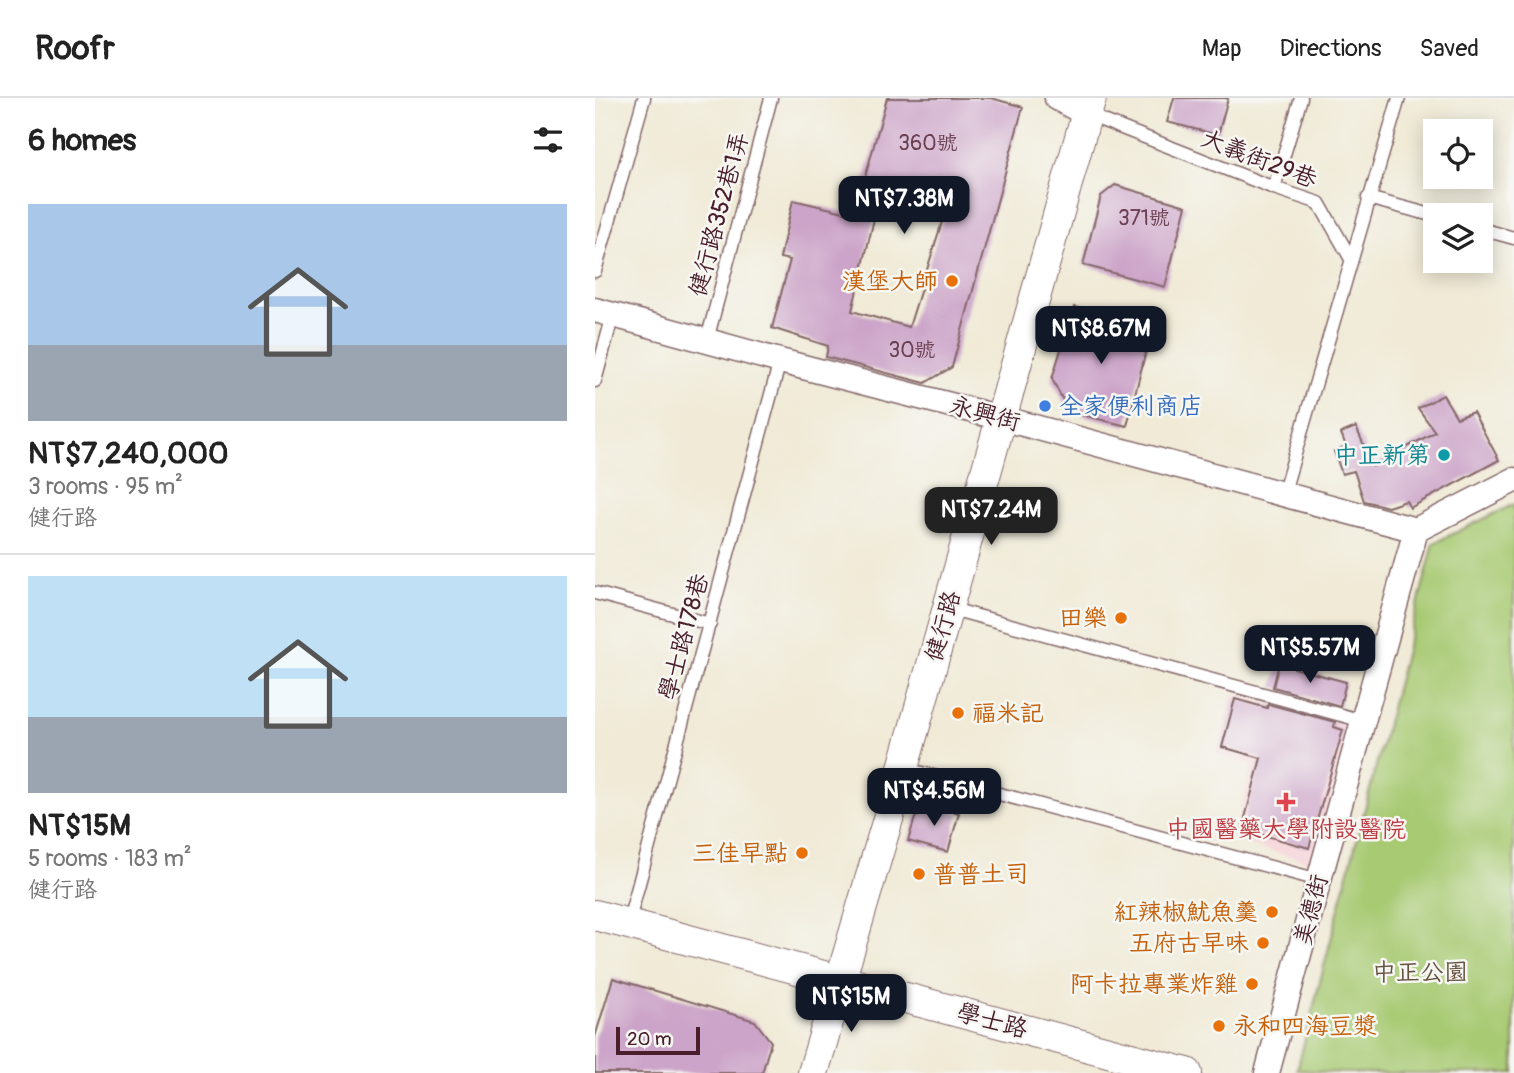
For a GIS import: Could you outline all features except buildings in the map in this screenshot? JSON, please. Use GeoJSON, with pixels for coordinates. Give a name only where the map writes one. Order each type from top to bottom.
{"type":"FeatureCollection","features":[{"type":"Feature","properties":{"kind":"street"},"geometry":{"type":"LineString","coordinates":[[1057,98],[1089,106]]}},
{"type":"Feature","properties":{"kind":"street","name":"健行路"},"geometry":{"type":"LineString","coordinates":[[813,1073],[903,768],[1089,106]]}},
{"type":"Feature","properties":{"kind":"street","name":"永興街"},"geometry":{"type":"LineString","coordinates":[[604,313],[1416,530]]}},
{"type":"Feature","properties":{"kind":"street"},"geometry":{"type":"LineString","coordinates":[[1416,530],[1514,480]]}},
{"type":"Feature","properties":{"kind":"street","name":"美德街"},"geometry":{"type":"LineString","coordinates":[[1267,1073],[1416,530]]}},
{"type":"Feature","properties":{"kind":"street","name":"學士路"},"geometry":{"type":"LineString","coordinates":[[595,915],[1187,1073]]}},
{"type":"Feature","properties":{"kind":"lane"},"geometry":{"type":"LineString","coordinates":[[595,271],[644,98]]}},
{"type":"Feature","properties":{"kind":"lane","name":"健行路352巷1弄"},"geometry":{"type":"LineString","coordinates":[[708,340],[771,98]]}},
{"type":"Feature","properties":{"kind":"lane"},"geometry":{"type":"LineString","coordinates":[[1274,188],[1301,98]]}},
{"type":"Feature","properties":{"kind":"lane"},"geometry":{"type":"LineString","coordinates":[[1283,495],[1399,98]]}},
{"type":"Feature","properties":{"kind":"lane","name":"大義街29巷"},"geometry":{"type":"LineString","coordinates":[[1089,106],[1274,188],[1319,202],[1351,259]]}},
{"type":"Feature","properties":{"kind":"lane"},"geometry":{"type":"LineString","coordinates":[[1368,198],[1423,213]]}},
{"type":"Feature","properties":{"kind":"lane"},"geometry":{"type":"LineString","coordinates":[[1493,232],[1514,238]]}},
{"type":"Feature","properties":{"kind":"lane"},"geometry":{"type":"LineString","coordinates":[[595,381],[604,313]]}},
{"type":"Feature","properties":{"kind":"lane","name":"學士路178巷"},"geometry":{"type":"LineString","coordinates":[[628,924],[780,361]]}},
{"type":"Feature","properties":{"kind":"lane"},"geometry":{"type":"LineString","coordinates":[[595,593],[710,624]]}},
{"type":"Feature","properties":{"kind":"lane"},"geometry":{"type":"LineString","coordinates":[[948,608],[1363,721]]}},
{"type":"Feature","properties":{"kind":"lane"},"geometry":{"type":"LineString","coordinates":[[903,768],[1319,880]]}},
{"type":"Feature","properties":{"kind":"shaded area","name":"中國醫藥大學附設醫院"},"geometry":{"type":"Polygon","coordinates":[[[1233,693],[1351,726],[1313,863],[1233,840],[1252,765],[1216,755],[1233,693]]]}},
{"type":"Feature","properties":{"kind":"green space","name":"中正公園"},"geometry":{"type":"Polygon","coordinates":[[[1514,504],[1514,1073],[1340,1073],[1297,1070],[1434,543],[1514,504]]]}},
{"type":"Feature","properties":{"kind":"place","name":"漢堡大師"},"geometry":{"type":"Point","coordinates":[952,281]}},
{"type":"Feature","properties":{"kind":"place","name":"全家便利商店"},"geometry":{"type":"Point","coordinates":[1045,406]}},
{"type":"Feature","properties":{"kind":"place","name":"中正新第"},"geometry":{"type":"Point","coordinates":[1444,455]}},
{"type":"Feature","properties":{"kind":"place","name":"田樂"},"geometry":{"type":"Point","coordinates":[1121,618]}},
{"type":"Feature","properties":{"kind":"place","name":"福米記"},"geometry":{"type":"Point","coordinates":[958,713]}},
{"type":"Feature","properties":{"kind":"place","name":"中國醫藥大學附設醫院"},"geometry":{"type":"Point","coordinates":[1286,802]}},
{"type":"Feature","properties":{"kind":"place","name":"三佳早點"},"geometry":{"type":"Point","coordinates":[802,853]}},
{"type":"Feature","properties":{"kind":"place","name":"普普土司"},"geometry":{"type":"Point","coordinates":[919,874]}},
{"type":"Feature","properties":{"kind":"place","name":"紅辣椒魷魚羹"},"geometry":{"type":"Point","coordinates":[1272,912]}},
{"type":"Feature","properties":{"kind":"place","name":"五府古早味"},"geometry":{"type":"Point","coordinates":[1263,943]}},
{"type":"Feature","properties":{"kind":"place","name":"阿卡拉專業炸雞"},"geometry":{"type":"Point","coordinates":[1252,984]}},
{"type":"Feature","properties":{"kind":"place","name":"永和四海豆漿"},"geometry":{"type":"Point","coordinates":[1219,1026]}}]}
